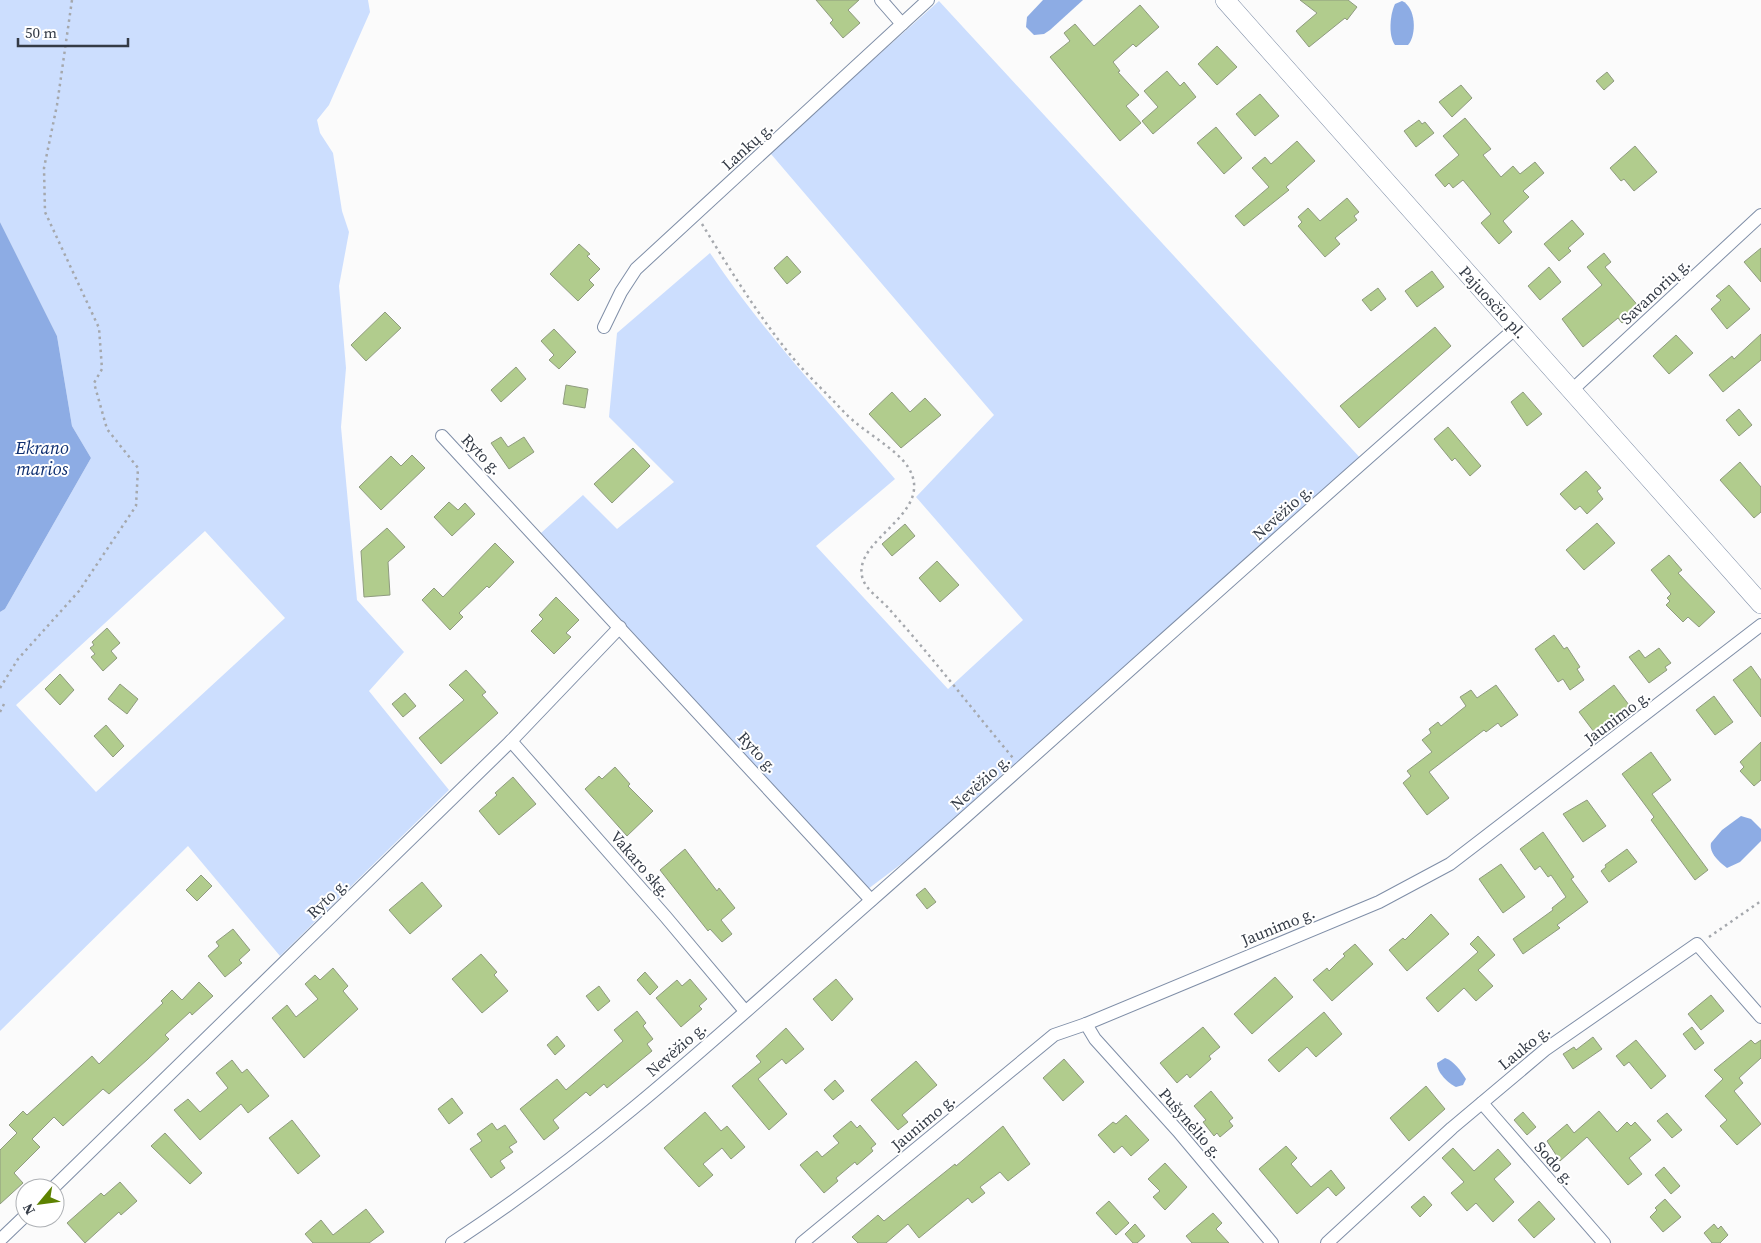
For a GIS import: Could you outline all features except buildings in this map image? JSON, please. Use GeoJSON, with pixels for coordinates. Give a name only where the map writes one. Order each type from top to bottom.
{"type":"FeatureCollection","features":[{"type":"Feature","properties":{"kind":"main road","name":"Pajuosčio pl."},"geometry":{"type":"LineString","coordinates":[[1225,0],[1761,604]]}},
{"type":"Feature","properties":{"kind":"street"},"geometry":{"type":"LineString","coordinates":[[881,0],[902,24]]}},
{"type":"Feature","properties":{"kind":"street","name":"Lankų g."},"geometry":{"type":"LineString","coordinates":[[604,327],[621,292],[636,269],[928,0]]}},
{"type":"Feature","properties":{"kind":"street","name":"Savanorių g."},"geometry":{"type":"LineString","coordinates":[[1571,391],[1761,215]]}},
{"type":"Feature","properties":{"kind":"street","name":"Nevėžio g."},"geometry":{"type":"LineString","coordinates":[[452,1243],[571,1160],[745,1011],[1363,461],[1516,328]]}},
{"type":"Feature","properties":{"kind":"street","name":"Ryto g."},"geometry":{"type":"LineString","coordinates":[[442,436],[871,900]]}},
{"type":"Feature","properties":{"kind":"street","name":"Jaunimo g."},"geometry":{"type":"LineString","coordinates":[[802,1243],[1044,1042],[1062,1030],[1086,1024],[1379,902],[1431,876],[1450,864],[1761,625]]}},
{"type":"Feature","properties":{"kind":"street","name":"Ryto g."},"geometry":{"type":"LineString","coordinates":[[63,1178],[511,741],[620,627]]}},
{"type":"Feature","properties":{"kind":"street","name":"Vakaro skg."},"geometry":{"type":"LineString","coordinates":[[511,741],[665,916],[745,1011]]}},
{"type":"Feature","properties":{"kind":"street"},"geometry":{"type":"LineString","coordinates":[[1697,944],[1761,1017]]}},
{"type":"Feature","properties":{"kind":"street","name":"Lauko g."},"geometry":{"type":"LineString","coordinates":[[1327,1243],[1482,1104],[1561,1037],[1697,944]]}},
{"type":"Feature","properties":{"kind":"street","name":"Pušynėlio g."},"geometry":{"type":"LineString","coordinates":[[1086,1024],[1095,1039],[1178,1131],[1272,1243]]}},
{"type":"Feature","properties":{"kind":"street","name":"Sodo g."},"geometry":{"type":"LineString","coordinates":[[1482,1104],[1604,1243]]}},
{"type":"Feature","properties":{"kind":"street"},"geometry":{"type":"LineString","coordinates":[[0,1240],[15,1226]]}},
{"type":"Feature","properties":{"kind":"path"},"geometry":{"type":"LineString","coordinates":[[0,688],[18,659],[78,591],[136,506],[138,468],[107,429],[94,383],[102,368],[99,328],[45,212],[44,168],[58,105],[72,0]]}},
{"type":"Feature","properties":{"kind":"path"},"geometry":{"type":"LineString","coordinates":[[696,214],[738,285],[789,353],[858,427],[886,446],[907,465],[913,478],[914,491],[911,503],[868,553],[862,565],[862,577],[867,586],[911,632],[1021,767]]}},
{"type":"Feature","properties":{"kind":"path"},"geometry":{"type":"LineString","coordinates":[[0,712],[4,704]]}},
{"type":"Feature","properties":{"kind":"path"},"geometry":{"type":"LineString","coordinates":[[1697,944],[1761,901]]}},
{"type":"Feature","properties":{"kind":"shaded area"},"geometry":{"type":"Polygon","coordinates":[[[0,0],[368,0],[370,12],[329,105],[317,120],[320,133],[333,153],[342,211],[349,232],[339,286],[346,368],[341,427],[357,600],[404,652],[369,691],[449,790],[280,956],[188,846],[0,1031],[0,612],[5,609],[91,458],[72,426],[57,336],[0,222],[0,0]],[[205,531],[16,705],[96,792],[285,618],[205,531]]]}},
{"type":"Feature","properties":{"kind":"shaded area"},"geometry":{"type":"Polygon","coordinates":[[[939,1],[1363,461],[1021,767],[1011,766],[921,849],[868,889],[541,533],[583,495],[617,529],[674,482],[609,417],[617,333],[710,253],[776,341],[895,479],[816,546],[948,689],[1023,620],[916,497],[994,415],[765,147],[858,59],[865,67],[939,1]]]}},
{"type":"Feature","properties":{"kind":"water"},"geometry":{"type":"Polygon","coordinates":[[[1043,0],[1083,0],[1050,30],[1044,34],[1034,35],[1026,27],[1027,17],[1043,0]]]}},
{"type":"Feature","properties":{"kind":"water"},"geometry":{"type":"Polygon","coordinates":[[[1402,1],[1407,4],[1412,15],[1414,22],[1413,35],[1408,45],[1395,45],[1391,36],[1391,19],[1395,4],[1402,1]]]}},
{"type":"Feature","properties":{"kind":"water","name":"Ekrano marios"},"geometry":{"type":"Polygon","coordinates":[[[0,222],[57,336],[72,426],[91,458],[5,609],[0,612],[0,222]]]}},
{"type":"Feature","properties":{"kind":"water"},"geometry":{"type":"Polygon","coordinates":[[[1741,816],[1751,819],[1761,829],[1761,841],[1740,862],[1727,868],[1713,854],[1711,843],[1722,830],[1741,816]]]}},
{"type":"Feature","properties":{"kind":"water"},"geometry":{"type":"Polygon","coordinates":[[[1445,1058],[1454,1063],[1466,1079],[1463,1085],[1456,1087],[1441,1074],[1437,1063],[1445,1058]]]}}]}
